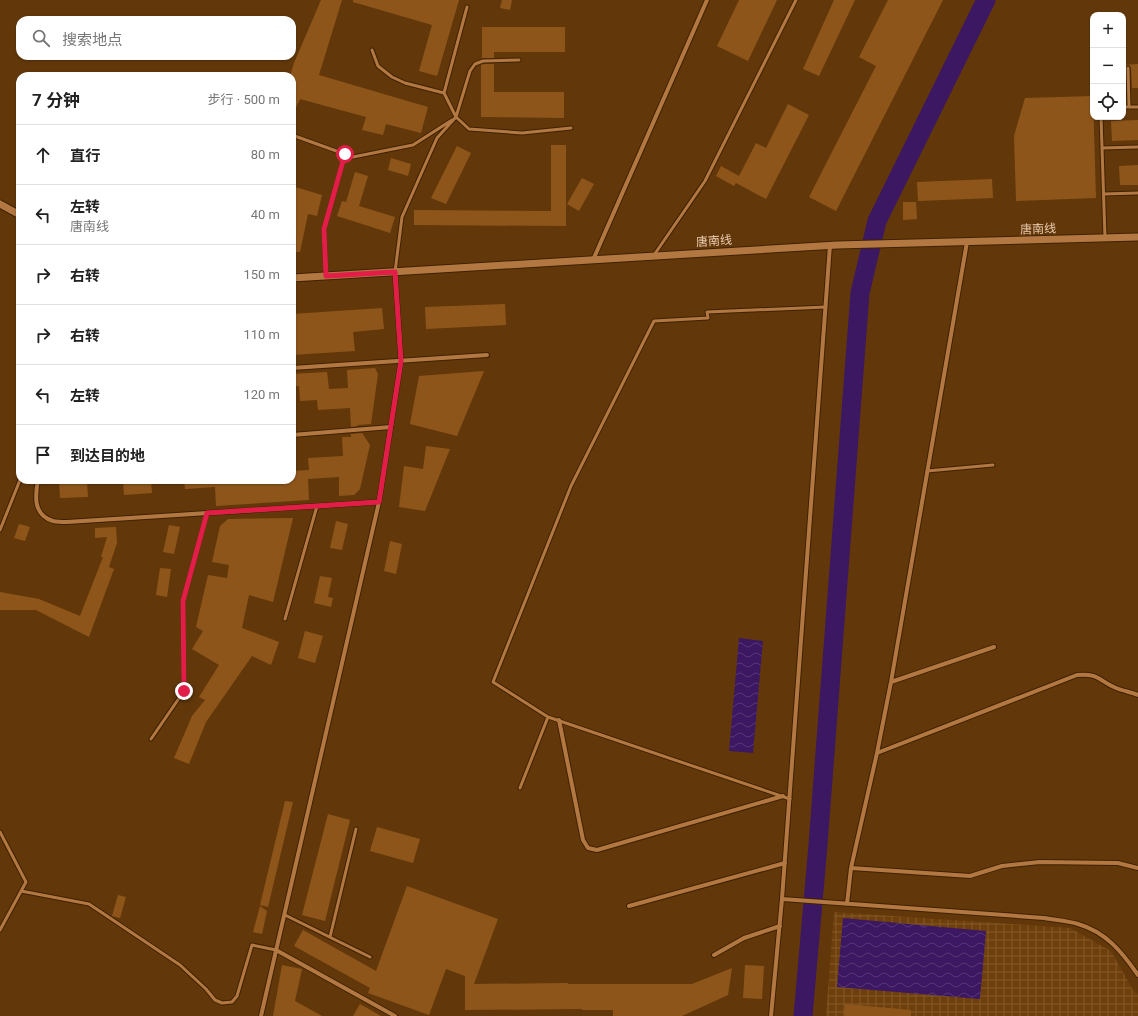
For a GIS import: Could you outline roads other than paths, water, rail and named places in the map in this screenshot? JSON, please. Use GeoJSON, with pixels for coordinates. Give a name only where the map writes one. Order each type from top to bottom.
{"type":"FeatureCollection","features":[{"type":"Feature","properties":{"kind":"street"},"geometry":{"type":"LineString","coordinates":[[592,260],[707,0]]}},
{"type":"Feature","properties":{"kind":"street"},"geometry":{"type":"LineString","coordinates":[[0,204],[16,213]]}},
{"type":"Feature","properties":{"kind":"street","name":"唐南线"},"geometry":{"type":"LineString","coordinates":[[296,278],[834,245],[1138,237]]}},
{"type":"Feature","properties":{"kind":"street"},"geometry":{"type":"LineString","coordinates":[[848,904],[851,868],[877,753],[891,682],[967,242]]}},
{"type":"Feature","properties":{"kind":"street"},"geometry":{"type":"LineString","coordinates":[[771,1016],[785,864],[826,308],[834,245]]}},
{"type":"Feature","properties":{"kind":"street"},"geometry":{"type":"LineString","coordinates":[[261,1016],[379,502],[401,361],[395,272]]}},
{"type":"Feature","properties":{"kind":"street"},"geometry":{"type":"LineString","coordinates":[[296,368],[487,355]]}},
{"type":"Feature","properties":{"kind":"street"},"geometry":{"type":"LineString","coordinates":[[296,434],[391,427]]}},
{"type":"Feature","properties":{"kind":"street"},"geometry":{"type":"LineString","coordinates":[[37,484],[36,492],[37,506],[43,515],[53,521],[67,522],[379,502]]}},
{"type":"Feature","properties":{"kind":"street"},"geometry":{"type":"LineString","coordinates":[[891,682],[994,647]]}},
{"type":"Feature","properties":{"kind":"street"},"geometry":{"type":"LineString","coordinates":[[877,753],[1077,675],[1088,674],[1098,677],[1115,688],[1138,695]]}},
{"type":"Feature","properties":{"kind":"street"},"geometry":{"type":"LineString","coordinates":[[558,720],[583,840],[588,848],[597,850],[782,796]]}},
{"type":"Feature","properties":{"kind":"street"},"geometry":{"type":"LineString","coordinates":[[851,868],[970,876],[1002,866],[1040,862],[1118,864],[1138,868]]}},
{"type":"Feature","properties":{"kind":"street"},"geometry":{"type":"LineString","coordinates":[[629,906],[785,864]]}},
{"type":"Feature","properties":{"kind":"street"},"geometry":{"type":"LineString","coordinates":[[782,899],[1044,918],[1076,923],[1094,929],[1107,938],[1120,950],[1138,975]]}},
{"type":"Feature","properties":{"kind":"street"},"geometry":{"type":"LineString","coordinates":[[714,955],[744,938],[780,926]]}},
{"type":"Feature","properties":{"kind":"street"},"geometry":{"type":"LineString","coordinates":[[276,950],[395,1016]]}},
{"type":"Feature","properties":{"kind":"lane"},"geometry":{"type":"LineString","coordinates":[[653,256],[705,181],[796,0]]}},
{"type":"Feature","properties":{"kind":"lane"},"geometry":{"type":"LineString","coordinates":[[467,7],[444,93],[456,117],[469,129],[522,134],[571,128]]}},
{"type":"Feature","properties":{"kind":"lane"},"geometry":{"type":"LineString","coordinates":[[372,50],[378,66],[392,77],[405,83],[444,93]]}},
{"type":"Feature","properties":{"kind":"lane"},"geometry":{"type":"LineString","coordinates":[[395,272],[402,217],[438,138],[456,117],[470,71],[475,64],[483,60],[518,60]]}},
{"type":"Feature","properties":{"kind":"lane"},"geometry":{"type":"LineString","coordinates":[[1128,68],[1129,107],[1138,107]]}},
{"type":"Feature","properties":{"kind":"lane"},"geometry":{"type":"LineString","coordinates":[[296,136],[353,157],[413,145],[456,117]]}},
{"type":"Feature","properties":{"kind":"lane"},"geometry":{"type":"LineString","coordinates":[[1101,120],[1106,238]]}},
{"type":"Feature","properties":{"kind":"lane"},"geometry":{"type":"LineString","coordinates":[[1102,148],[1138,148]]}},
{"type":"Feature","properties":{"kind":"lane"},"geometry":{"type":"LineString","coordinates":[[326,276],[324,229],[345,154]]}},
{"type":"Feature","properties":{"kind":"lane"},"geometry":{"type":"LineString","coordinates":[[1104,194],[1138,193]]}},
{"type":"Feature","properties":{"kind":"lane"},"geometry":{"type":"LineString","coordinates":[[790,799],[548,717],[493,682],[571,486],[654,321],[708,318],[707,312],[826,308]]}},
{"type":"Feature","properties":{"kind":"lane"},"geometry":{"type":"LineString","coordinates":[[927,471],[993,465]]}},
{"type":"Feature","properties":{"kind":"lane"},"geometry":{"type":"LineString","coordinates":[[0,530],[18,484]]}},
{"type":"Feature","properties":{"kind":"lane"},"geometry":{"type":"LineString","coordinates":[[285,619],[317,506]]}},
{"type":"Feature","properties":{"kind":"lane"},"geometry":{"type":"LineString","coordinates":[[151,739],[184,691],[183,601],[207,513]]}},
{"type":"Feature","properties":{"kind":"lane"},"geometry":{"type":"LineString","coordinates":[[520,788],[548,717]]}},
{"type":"Feature","properties":{"kind":"lane"},"geometry":{"type":"LineString","coordinates":[[330,937],[356,829]]}},
{"type":"Feature","properties":{"kind":"lane"},"geometry":{"type":"LineString","coordinates":[[0,832],[26,882],[0,930]]}},
{"type":"Feature","properties":{"kind":"lane"},"geometry":{"type":"LineString","coordinates":[[21,891],[89,904],[180,965],[206,989],[215,1000],[222,1004],[232,1002],[237,996],[252,944],[276,950]]}},
{"type":"Feature","properties":{"kind":"lane"},"geometry":{"type":"LineString","coordinates":[[285,915],[370,957]]}},
{"type":"Feature","properties":{"kind":"water"},"geometry":{"type":"Polygon","coordinates":[[[739,638],[763,641],[753,753],[729,751],[739,638]]]}},
{"type":"Feature","properties":{"kind":"water"},"geometry":{"type":"Polygon","coordinates":[[[843,918],[986,931],[980,999],[837,987],[843,918]]]}},
{"type":"Feature","properties":{"kind":"waterway"},"geometry":{"type":"LineString","coordinates":[[803,1016],[818,845],[860,293],[877,221],[986,0]]}}]}
